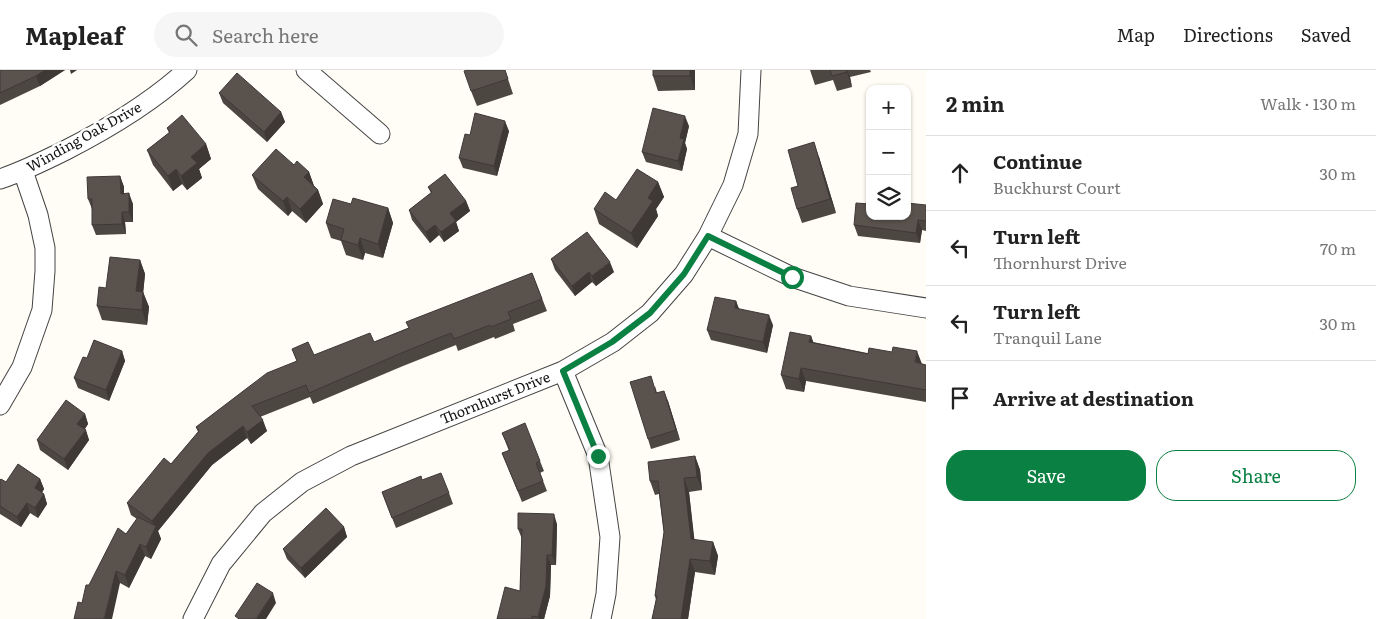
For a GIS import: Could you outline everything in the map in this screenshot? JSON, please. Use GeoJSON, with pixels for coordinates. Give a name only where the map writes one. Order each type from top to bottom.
{"type":"FeatureCollection","features":[{"type":"Feature","properties":{"kind":"street","name":"Winding Oak Drive"},"geometry":{"type":"LineString","coordinates":[[0,179],[23,171],[78,144],[130,114],[187,70]]}},
{"type":"Feature","properties":{"kind":"street"},"geometry":{"type":"LineString","coordinates":[[306,70],[380,134]]}},
{"type":"Feature","properties":{"kind":"street","name":"Thornhurst Drive"},"geometry":{"type":"LineString","coordinates":[[193,619],[221,564],[263,513],[302,482],[351,456],[563,371],[612,342],[650,313],[684,274],[708,236],[733,185],[748,134],[751,70]]}},
{"type":"Feature","properties":{"kind":"street"},"geometry":{"type":"LineString","coordinates":[[0,405],[22,367],[42,310],[45,248],[38,215],[23,171]]}},
{"type":"Feature","properties":{"kind":"street"},"geometry":{"type":"LineString","coordinates":[[708,236],[792,277],[849,296],[926,308]]}},
{"type":"Feature","properties":{"kind":"street"},"geometry":{"type":"LineString","coordinates":[[563,371],[598,456],[610,537],[606,594],[600,619]]}},
{"type":"Feature","properties":{"kind":"building"},"geometry":{"type":"Polygon","coordinates":[[[0,70],[45,70],[0,93],[0,70]]]}},
{"type":"Feature","properties":{"kind":"building"},"geometry":{"type":"Polygon","coordinates":[[[505,70],[508,79],[471,91],[464,71],[505,70]]]}},
{"type":"Feature","properties":{"kind":"building"},"geometry":{"type":"Polygon","coordinates":[[[653,70],[690,70],[690,76],[653,76],[653,70]]]}},
{"type":"Feature","properties":{"kind":"building"},"geometry":{"type":"Polygon","coordinates":[[[830,70],[846,70],[847,72],[832,76],[830,70]]]}},
{"type":"Feature","properties":{"kind":"building"},"geometry":{"type":"Polygon","coordinates":[[[237,73],[281,112],[264,132],[219,93],[237,73]]]}},
{"type":"Feature","properties":{"kind":"building"},"geometry":{"type":"Polygon","coordinates":[[[653,108],[685,116],[680,138],[684,139],[678,161],[642,152],[653,108]]]}},
{"type":"Feature","properties":{"kind":"building"},"geometry":{"type":"Polygon","coordinates":[[[475,113],[505,121],[494,166],[459,158],[465,134],[470,135],[475,113]]]}},
{"type":"Feature","properties":{"kind":"building"},"geometry":{"type":"Polygon","coordinates":[[[182,115],[206,144],[191,157],[197,163],[181,176],[176,169],[168,176],[147,150],[170,132],[167,128],[182,115]]]}},
{"type":"Feature","properties":{"kind":"building"},"geometry":{"type":"Polygon","coordinates":[[[814,142],[830,199],[797,209],[791,188],[798,186],[788,150],[814,142]]]}},
{"type":"Feature","properties":{"kind":"building"},"geometry":{"type":"Polygon","coordinates":[[[276,149],[294,165],[297,161],[309,172],[304,177],[318,190],[300,209],[287,197],[283,201],[252,175],[276,149]]]}},
{"type":"Feature","properties":{"kind":"building"},"geometry":{"type":"Polygon","coordinates":[[[637,169],[658,182],[648,198],[653,201],[631,233],[594,209],[605,192],[616,200],[637,169]]]}},
{"type":"Feature","properties":{"kind":"building"},"geometry":{"type":"Polygon","coordinates":[[[445,174],[466,201],[450,213],[456,221],[441,232],[435,225],[426,232],[409,210],[432,192],[428,187],[445,174]]]}},
{"type":"Feature","properties":{"kind":"building"},"geometry":{"type":"Polygon","coordinates":[[[120,176],[121,194],[129,193],[129,212],[122,212],[122,224],[92,225],[92,199],[88,199],[87,177],[120,176]]]}},
{"type":"Feature","properties":{"kind":"building"},"geometry":{"type":"Polygon","coordinates":[[[353,198],[388,208],[378,244],[360,238],[358,245],[341,240],[344,229],[326,223],[333,199],[351,204],[353,198]]]}},
{"type":"Feature","properties":{"kind":"building"},"geometry":{"type":"Polygon","coordinates":[[[856,203],[866,204],[866,220],[911,220],[911,203],[926,205],[926,221],[918,220],[916,233],[854,225],[856,203]]]}},
{"type":"Feature","properties":{"kind":"building"},"geometry":{"type":"Polygon","coordinates":[[[587,232],[610,262],[592,276],[589,272],[572,286],[551,259],[587,232]]]}},
{"type":"Feature","properties":{"kind":"building"},"geometry":{"type":"Polygon","coordinates":[[[110,257],[140,260],[136,291],[143,292],[142,310],[97,306],[99,287],[106,288],[110,257]]]}},
{"type":"Feature","properties":{"kind":"building"},"geometry":{"type":"Polygon","coordinates":[[[532,273],[542,299],[508,312],[511,319],[454,339],[451,333],[309,393],[306,385],[252,406],[263,420],[247,432],[243,426],[208,453],[152,521],[127,503],[164,458],[171,464],[199,431],[196,427],[267,373],[297,361],[292,349],[308,342],[314,355],[370,333],[374,342],[409,328],[406,322],[532,273]]]}},
{"type":"Feature","properties":{"kind":"building"},"geometry":{"type":"Polygon","coordinates":[[[715,297],[736,301],[735,308],[769,315],[763,342],[707,330],[715,297]]]}},
{"type":"Feature","properties":{"kind":"building"},"geometry":{"type":"Polygon","coordinates":[[[790,332],[811,336],[809,342],[868,354],[869,348],[892,352],[893,347],[917,351],[915,362],[926,365],[926,390],[801,368],[799,379],[781,375],[790,332]]]}},
{"type":"Feature","properties":{"kind":"building"},"geometry":{"type":"Polygon","coordinates":[[[94,340],[122,351],[106,390],[74,378],[83,357],[87,358],[94,340]]]}},
{"type":"Feature","properties":{"kind":"building"},"geometry":{"type":"Polygon","coordinates":[[[651,376],[656,393],[664,391],[676,430],[648,439],[630,382],[651,376]]]}},
{"type":"Feature","properties":{"kind":"building"},"geometry":{"type":"Polygon","coordinates":[[[66,400],[85,414],[77,424],[86,430],[64,459],[37,440],[66,400]]]}},
{"type":"Feature","properties":{"kind":"building"},"geometry":{"type":"Polygon","coordinates":[[[525,423],[540,461],[536,463],[543,481],[518,491],[502,453],[510,450],[502,433],[525,423]]]}},
{"type":"Feature","properties":{"kind":"building"},"geometry":{"type":"Polygon","coordinates":[[[695,456],[697,477],[684,478],[691,539],[713,542],[710,561],[690,559],[681,619],[652,619],[657,596],[655,596],[664,532],[658,481],[650,481],[648,462],[695,456]]]}},
{"type":"Feature","properties":{"kind":"building"},"geometry":{"type":"Polygon","coordinates":[[[18,464],[40,479],[35,488],[44,494],[35,508],[27,503],[17,517],[0,506],[0,480],[6,482],[18,464]]]}},
{"type":"Feature","properties":{"kind":"building"},"geometry":{"type":"Polygon","coordinates":[[[441,473],[449,493],[392,518],[382,492],[421,476],[422,480],[441,473]]]}},
{"type":"Feature","properties":{"kind":"building"},"geometry":{"type":"Polygon","coordinates":[[[326,508],[344,527],[301,568],[283,549],[326,508]]]}},
{"type":"Feature","properties":{"kind":"building"},"geometry":{"type":"Polygon","coordinates":[[[518,513],[554,514],[552,555],[547,555],[546,586],[538,617],[532,616],[532,619],[497,619],[505,587],[520,591],[522,529],[518,529],[518,513]]]}},
{"type":"Feature","properties":{"kind":"building"},"geometry":{"type":"Polygon","coordinates":[[[138,517],[156,526],[146,547],[140,544],[125,575],[116,571],[104,619],[74,619],[78,602],[82,603],[86,585],[89,585],[118,528],[126,534],[138,517]]]}},
{"type":"Feature","properties":{"kind":"building"},"geometry":{"type":"Polygon","coordinates":[[[257,583],[273,593],[256,619],[239,619],[235,616],[257,583]]]}},
{"type":"Feature","properties":{"kind":"route"},"geometry":{"type":"LineString","coordinates":[[598,456],[563,371],[612,342],[650,313],[684,274],[708,236],[792,277]]}}]}
